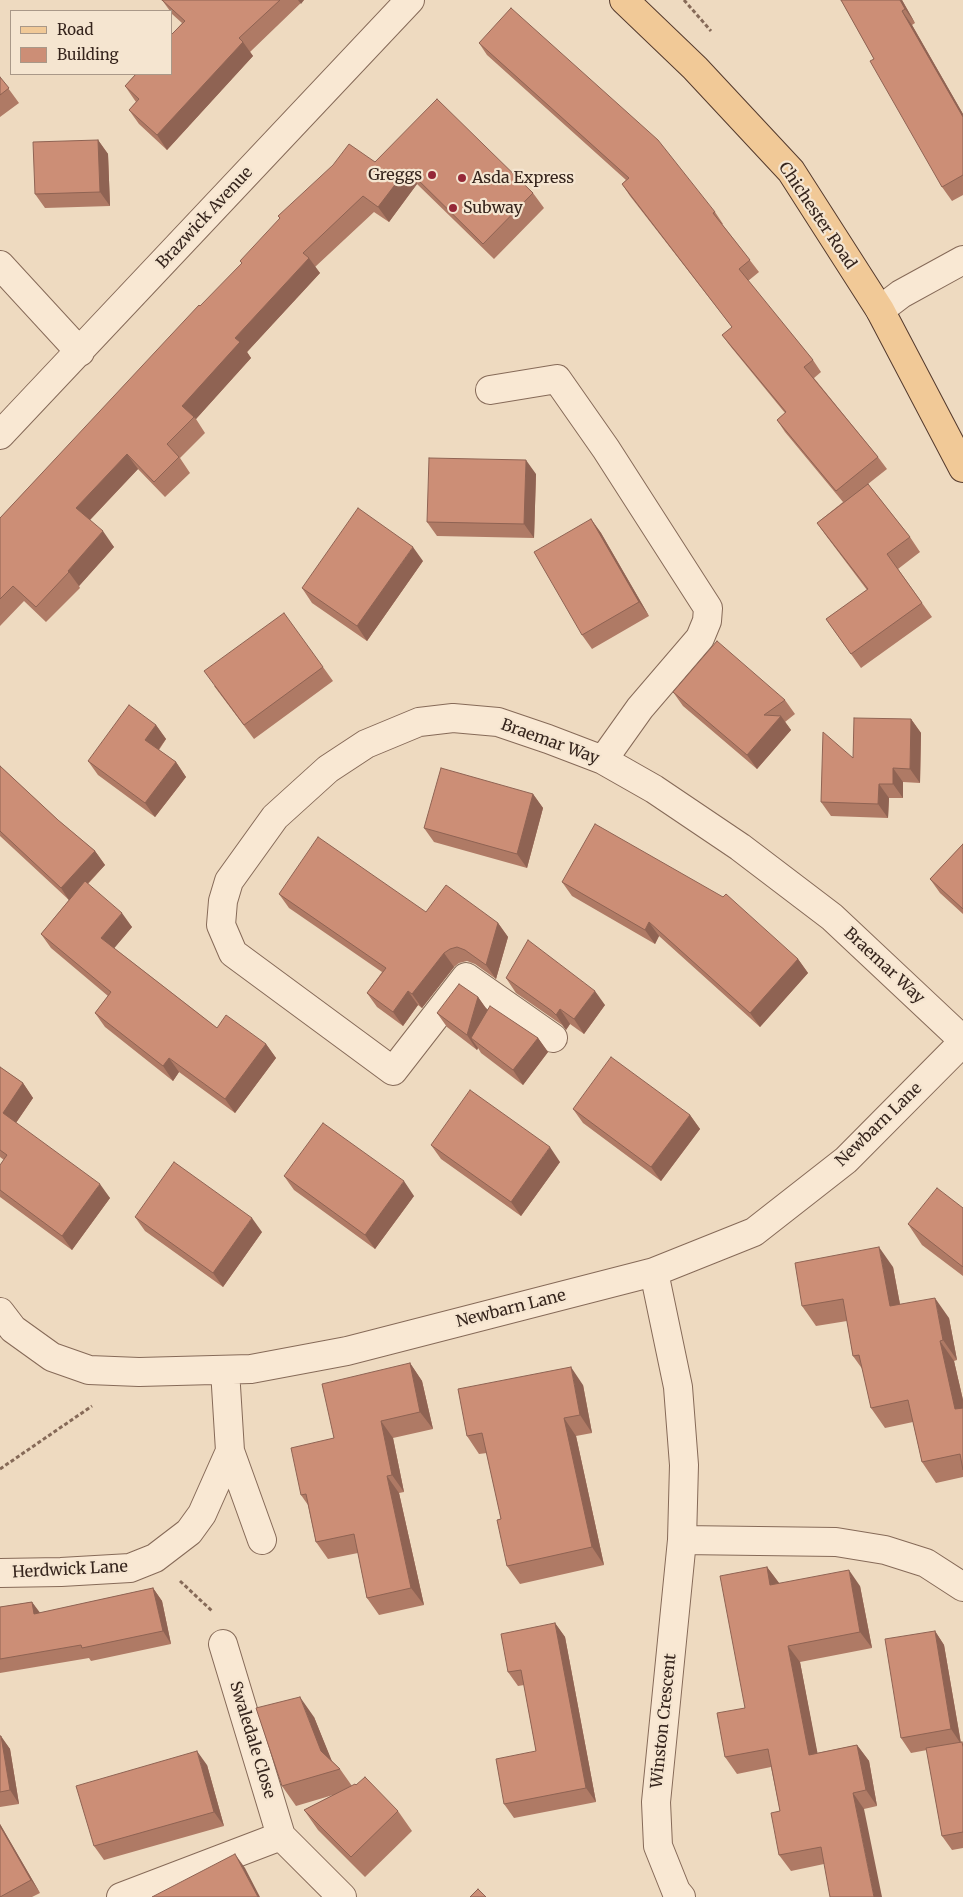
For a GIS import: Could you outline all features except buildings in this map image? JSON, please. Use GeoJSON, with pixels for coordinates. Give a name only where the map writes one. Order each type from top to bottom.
{"type":"FeatureCollection","features":[{"type":"Feature","properties":{"kind":"main road","name":"Chichester Road"},"geometry":{"type":"LineString","coordinates":[[624,0],[690,62],[791,171],[880,310],[963,468]]}},
{"type":"Feature","properties":{"kind":"street","name":"Brazwick Avenue"},"geometry":{"type":"LineString","coordinates":[[0,435],[410,0]]}},
{"type":"Feature","properties":{"kind":"street"},"geometry":{"type":"LineString","coordinates":[[880,310],[901,294],[963,260]]}},
{"type":"Feature","properties":{"kind":"street"},"geometry":{"type":"LineString","coordinates":[[0,265],[80,352]]}},
{"type":"Feature","properties":{"kind":"street"},"geometry":{"type":"LineString","coordinates":[[490,390],[557,379],[606,449],[708,608],[708,621],[700,638],[640,708],[603,760]]}},
{"type":"Feature","properties":{"kind":"street","name":"Braemar Way"},"geometry":{"type":"LineString","coordinates":[[553,1038],[466,977],[393,1071],[232,954],[221,925],[223,901],[229,881],[275,817],[328,769],[366,744],[419,722],[453,718],[498,722],[548,738],[603,760],[654,789],[740,847],[832,917],[963,1041]]}},
{"type":"Feature","properties":{"kind":"street","name":"Newbarn Lane"},"geometry":{"type":"LineString","coordinates":[[0,1312],[13,1329],[52,1357],[89,1370],[140,1372],[251,1369],[347,1351],[654,1272],[754,1232],[846,1160],[963,1041]]}},
{"type":"Feature","properties":{"kind":"street","name":"Winston Crescent"},"geometry":{"type":"LineString","coordinates":[[654,1272],[678,1387],[684,1465],[682,1540],[656,1802],[658,1846],[676,1891],[681,1897]]}},
{"type":"Feature","properties":{"kind":"street"},"geometry":{"type":"LineString","coordinates":[[225,1370],[230,1451],[262,1540]]}},
{"type":"Feature","properties":{"kind":"street","name":"Herdwick Lane"},"geometry":{"type":"LineString","coordinates":[[0,1573],[130,1568],[155,1558],[190,1532],[202,1514],[230,1451]]}},
{"type":"Feature","properties":{"kind":"street"},"geometry":{"type":"LineString","coordinates":[[682,1540],[836,1542],[885,1550],[926,1563],[963,1587]]}},
{"type":"Feature","properties":{"kind":"street","name":"Swaledale Close"},"geometry":{"type":"LineString","coordinates":[[224,1644],[281,1836],[342,1897]]}},
{"type":"Feature","properties":{"kind":"street"},"geometry":{"type":"LineString","coordinates":[[121,1897],[281,1836]]}},
{"type":"Feature","properties":{"kind":"path"},"geometry":{"type":"LineString","coordinates":[[0,1469],[140,1372]]}},
{"type":"Feature","properties":{"kind":"path"},"geometry":{"type":"LineString","coordinates":[[155,1558],[219,1618],[224,1644]]}},
{"type":"Feature","properties":{"kind":"place","name":"Greggs"},"geometry":{"type":"Point","coordinates":[432,175]}},
{"type":"Feature","properties":{"kind":"place","name":"Asda Express"},"geometry":{"type":"Point","coordinates":[462,178]}},
{"type":"Feature","properties":{"kind":"place","name":"Subway"},"geometry":{"type":"Point","coordinates":[453,208]}}]}
